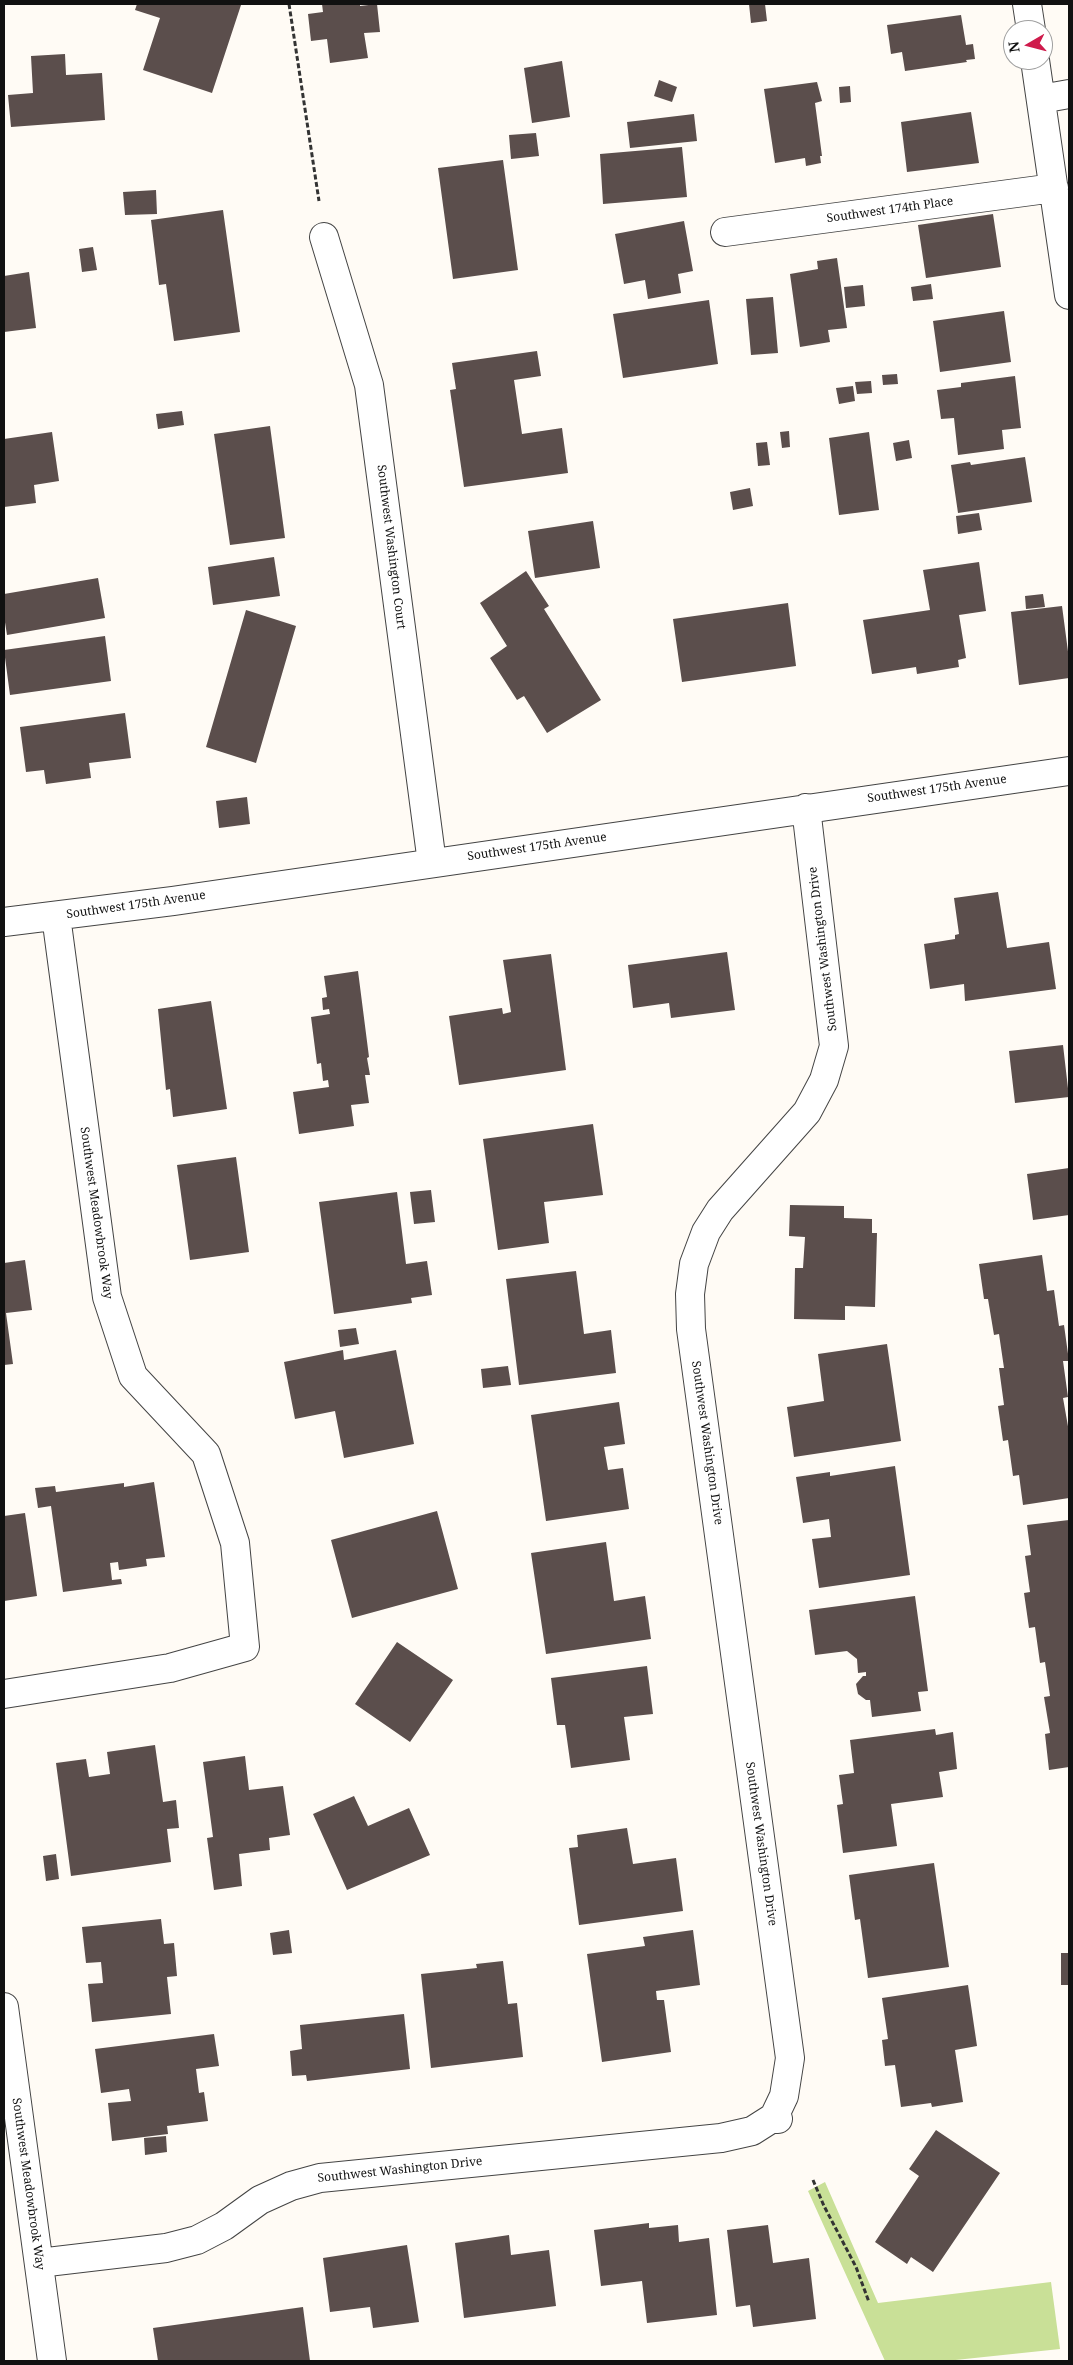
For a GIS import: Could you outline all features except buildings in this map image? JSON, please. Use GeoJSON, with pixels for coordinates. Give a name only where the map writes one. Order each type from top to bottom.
{"type":"FeatureCollection","features":[{"type":"Feature","properties":{"kind":"street"},"geometry":{"type":"LineString","coordinates":[[1027,4],[1029,20]]}},
{"type":"Feature","properties":{"kind":"street"},"geometry":{"type":"LineString","coordinates":[[1037,70],[1069,295]]}},
{"type":"Feature","properties":{"kind":"street"},"geometry":{"type":"LineString","coordinates":[[1041,99],[1069,94]]}},
{"type":"Feature","properties":{"kind":"street","name":"Southwest 174th Place"},"geometry":{"type":"LineString","coordinates":[[725,232],[1054,188]]}},
{"type":"Feature","properties":{"kind":"street","name":"Southwest Washington Court"},"geometry":{"type":"LineString","coordinates":[[324,237],[370,385],[432,863]]}},
{"type":"Feature","properties":{"kind":"street","name":"Southwest 175th Avenue"},"geometry":{"type":"LineString","coordinates":[[4,922],[432,863],[1069,771]]}},
{"type":"Feature","properties":{"kind":"street","name":"Southwest Washington Drive"},"geometry":{"type":"LineString","coordinates":[[38,2263],[166,2248],[197,2240],[224,2226],[260,2200],[290,2186],[320,2178],[721,2138],[752,2131],[776,2118],[784,2096],[790,2058],[692,1339],[690,1294],[694,1264],[706,1232],[720,1210],[807,1112],[824,1080],[834,1046],[806,808]]}},
{"type":"Feature","properties":{"kind":"street","name":"Southwest Meadowbrook Way"},"geometry":{"type":"LineString","coordinates":[[4,1694],[170,1668],[245,1647],[235,1543],[206,1454],[133,1376],[107,1297],[56,916]]}},
{"type":"Feature","properties":{"kind":"street","name":"Southwest Meadowbrook Way"},"geometry":{"type":"LineString","coordinates":[[4,2007],[52,2361]]}},
{"type":"Feature","properties":{"kind":"path"},"geometry":{"type":"LineString","coordinates":[[289,4],[324,237]]}},
{"type":"Feature","properties":{"kind":"path"},"geometry":{"type":"LineString","coordinates":[[813,2180],[856,2267],[869,2302]]}},
{"type":"Feature","properties":{"kind":"green space"},"geometry":{"type":"Polygon","coordinates":[[[825,2182],[878,2303],[1051,2282],[1060,2349],[946,2361],[885,2361],[808,2191],[825,2182]]]}}]}
